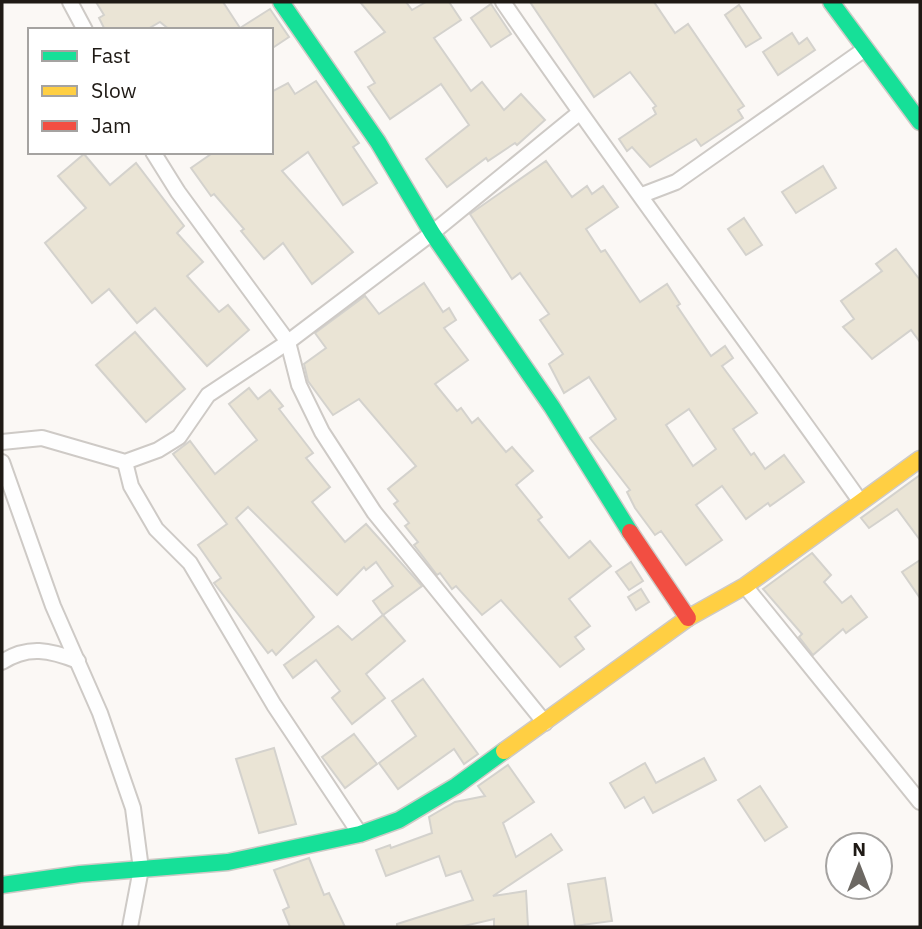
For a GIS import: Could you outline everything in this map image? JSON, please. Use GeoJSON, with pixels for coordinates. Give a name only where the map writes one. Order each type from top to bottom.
{"type":"FeatureCollection","features":[{"type":"Feature","properties":{"kind":"main road"},"geometry":{"type":"LineString","coordinates":[[281,2],[378,142],[432,233],[552,407],[602,491],[688,618]]}},
{"type":"Feature","properties":{"kind":"main road"},"geometry":{"type":"LineString","coordinates":[[831,2],[920,122]]}},
{"type":"Feature","properties":{"kind":"main road"},"geometry":{"type":"LineString","coordinates":[[2,885],[228,862],[360,834],[420,809],[545,723],[688,618],[745,586],[920,459]]}},
{"type":"Feature","properties":{"kind":"street"},"geometry":{"type":"LineString","coordinates":[[70,2],[84,28]]}},
{"type":"Feature","properties":{"kind":"street"},"geometry":{"type":"LineString","coordinates":[[503,2],[579,113],[642,195],[860,501]]}},
{"type":"Feature","properties":{"kind":"street"},"geometry":{"type":"LineString","coordinates":[[642,195],[676,182],[864,49]]}},
{"type":"Feature","properties":{"kind":"street"},"geometry":{"type":"LineString","coordinates":[[2,442],[42,438],[125,462],[141,458],[179,437],[208,395],[288,342],[432,233],[579,113]]}},
{"type":"Feature","properties":{"kind":"street"},"geometry":{"type":"LineString","coordinates":[[154,154],[178,192],[288,342],[299,385],[322,432],[368,502],[452,612],[545,723]]}},
{"type":"Feature","properties":{"kind":"street"},"geometry":{"type":"LineString","coordinates":[[125,462],[131,486],[156,529],[190,563],[255,674],[360,834]]}},
{"type":"Feature","properties":{"kind":"street"},"geometry":{"type":"LineString","coordinates":[[2,464],[53,606],[100,713],[133,807],[141,869],[130,927]]}},
{"type":"Feature","properties":{"kind":"street"},"geometry":{"type":"LineString","coordinates":[[745,586],[920,802]]}},
{"type":"Feature","properties":{"kind":"street"},"geometry":{"type":"LineString","coordinates":[[2,662],[14,654],[33,650],[49,650],[78,661]]}},
{"type":"Feature","properties":{"kind":"building"},"geometry":{"type":"Polygon","coordinates":[[[96,2],[223,2],[240,28],[168,28],[160,22],[150,28],[104,28],[99,18],[104,15],[96,2]]]}},
{"type":"Feature","properties":{"kind":"building"},"geometry":{"type":"Polygon","coordinates":[[[360,2],[406,2],[412,10],[426,2],[449,2],[461,20],[434,38],[471,91],[482,82],[504,110],[521,94],[545,120],[517,145],[515,143],[488,161],[486,158],[447,187],[426,159],[469,125],[441,84],[390,119],[368,87],[375,83],[355,52],[385,32],[360,2]]]}},
{"type":"Feature","properties":{"kind":"building"},"geometry":{"type":"Polygon","coordinates":[[[530,2],[654,2],[675,33],[688,24],[744,106],[738,110],[743,118],[701,146],[696,139],[650,167],[632,147],[627,151],[619,139],[656,114],[653,108],[656,106],[630,72],[594,97],[530,2]]]}},
{"type":"Feature","properties":{"kind":"building"},"geometry":{"type":"Polygon","coordinates":[[[491,4],[511,34],[491,47],[471,18],[491,4]]]}},
{"type":"Feature","properties":{"kind":"building"},"geometry":{"type":"Polygon","coordinates":[[[739,5],[761,38],[746,47],[725,15],[739,5]]]}},
{"type":"Feature","properties":{"kind":"building"},"geometry":{"type":"Polygon","coordinates":[[[270,9],[289,37],[273,48],[273,28],[240,28],[270,9]]]}},
{"type":"Feature","properties":{"kind":"building"},"geometry":{"type":"Polygon","coordinates":[[[792,33],[799,44],[807,38],[815,50],[778,75],[763,52],[792,33]]]}},
{"type":"Feature","properties":{"kind":"building"},"geometry":{"type":"Polygon","coordinates":[[[316,81],[359,143],[353,147],[377,183],[343,205],[308,152],[282,171],[353,252],[312,284],[283,243],[264,259],[241,231],[244,229],[214,194],[211,196],[191,168],[211,154],[273,154],[273,91],[288,83],[295,94],[316,81]]]}},
{"type":"Feature","properties":{"kind":"building"},"geometry":{"type":"Polygon","coordinates":[[[84,154],[110,185],[136,163],[184,226],[177,233],[203,262],[187,276],[219,312],[228,305],[249,330],[207,366],[155,308],[137,323],[109,289],[92,303],[45,243],[86,208],[58,176],[84,154]]]}},
{"type":"Feature","properties":{"kind":"building"},"geometry":{"type":"Polygon","coordinates":[[[546,161],[572,197],[587,186],[592,194],[603,186],[618,207],[586,229],[601,252],[605,250],[640,302],[667,284],[680,304],[677,306],[711,356],[725,346],[733,358],[722,366],[757,413],[733,429],[751,455],[754,453],[765,469],[784,455],[804,482],[746,519],[722,486],[696,505],[722,540],[686,565],[661,531],[655,535],[635,508],[627,492],[630,490],[590,438],[616,419],[589,377],[564,393],[549,364],[563,354],[540,320],[549,314],[520,273],[512,279],[470,214],[546,161]],[[689,409],[666,425],[693,466],[716,449],[689,409]]]}},
{"type":"Feature","properties":{"kind":"building"},"geometry":{"type":"Polygon","coordinates":[[[823,166],[836,188],[796,213],[782,192],[823,166]]]}},
{"type":"Feature","properties":{"kind":"building"},"geometry":{"type":"Polygon","coordinates":[[[744,218],[762,245],[746,255],[728,229],[744,218]]]}},
{"type":"Feature","properties":{"kind":"building"},"geometry":{"type":"Polygon","coordinates":[[[896,249],[920,280],[920,342],[911,330],[872,359],[843,327],[854,319],[841,301],[882,271],[876,264],[896,249]]]}},
{"type":"Feature","properties":{"kind":"building"},"geometry":{"type":"Polygon","coordinates":[[[424,283],[443,312],[449,308],[456,320],[444,328],[468,360],[435,384],[457,411],[461,408],[472,423],[478,418],[506,452],[512,447],[533,471],[516,485],[542,517],[538,520],[569,558],[590,541],[611,566],[569,599],[590,626],[575,637],[584,649],[560,667],[501,600],[482,615],[456,586],[452,589],[440,573],[437,575],[414,545],[418,542],[405,526],[409,523],[394,504],[398,501],[388,489],[416,466],[359,399],[333,415],[308,381],[304,364],[326,348],[315,333],[365,296],[379,314],[424,283]]]}},
{"type":"Feature","properties":{"kind":"building"},"geometry":{"type":"Polygon","coordinates":[[[135,332],[185,389],[146,422],[96,365],[135,332]]]}},
{"type":"Feature","properties":{"kind":"building"},"geometry":{"type":"Polygon","coordinates":[[[249,388],[258,399],[270,390],[283,406],[279,409],[313,453],[306,458],[330,487],[312,502],[345,542],[366,524],[422,586],[383,615],[373,601],[393,586],[376,562],[366,570],[364,567],[337,595],[248,507],[236,518],[314,617],[276,655],[272,650],[268,653],[214,583],[221,578],[198,545],[227,524],[173,454],[190,441],[215,474],[257,440],[229,404],[249,388]]]}},
{"type":"Feature","properties":{"kind":"building"},"geometry":{"type":"Polygon","coordinates":[[[920,475],[920,540],[897,509],[869,528],[861,518],[920,475]]]}},
{"type":"Feature","properties":{"kind":"building"},"geometry":{"type":"Polygon","coordinates":[[[812,553],[831,575],[824,582],[842,603],[851,596],[867,617],[846,633],[843,629],[813,655],[799,637],[802,634],[763,589],[812,553]]]}},
{"type":"Feature","properties":{"kind":"building"},"geometry":{"type":"Polygon","coordinates":[[[920,560],[920,598],[902,572],[920,560]]]}},
{"type":"Feature","properties":{"kind":"building"},"geometry":{"type":"Polygon","coordinates":[[[631,562],[643,581],[629,590],[616,572],[631,562]]]}},
{"type":"Feature","properties":{"kind":"building"},"geometry":{"type":"Polygon","coordinates":[[[641,589],[649,602],[636,610],[628,597],[641,589]]]}},
{"type":"Feature","properties":{"kind":"building"},"geometry":{"type":"Polygon","coordinates":[[[383,615],[405,641],[366,674],[385,698],[352,724],[332,698],[340,691],[316,660],[293,678],[284,665],[338,626],[352,640],[383,615]]]}},
{"type":"Feature","properties":{"kind":"building"},"geometry":{"type":"Polygon","coordinates":[[[423,679],[478,754],[464,764],[454,749],[398,789],[379,763],[416,736],[392,701],[423,679]]]}},
{"type":"Feature","properties":{"kind":"building"},"geometry":{"type":"Polygon","coordinates":[[[354,734],[377,764],[345,788],[322,757],[354,734]]]}},
{"type":"Feature","properties":{"kind":"building"},"geometry":{"type":"Polygon","coordinates":[[[274,748],[296,824],[259,833],[236,759],[274,748]]]}},
{"type":"Feature","properties":{"kind":"building"},"geometry":{"type":"Polygon","coordinates":[[[704,758],[716,780],[653,813],[644,797],[625,808],[610,783],[645,763],[656,783],[704,758]]]}},
{"type":"Feature","properties":{"kind":"building"},"geometry":{"type":"Polygon","coordinates":[[[508,765],[534,802],[503,823],[516,857],[551,834],[562,850],[493,896],[526,891],[528,927],[494,927],[494,919],[460,927],[397,927],[397,924],[473,900],[461,871],[446,876],[439,856],[386,876],[376,850],[390,845],[391,848],[432,833],[429,817],[455,802],[485,796],[478,786],[508,765]]]}},
{"type":"Feature","properties":{"kind":"building"},"geometry":{"type":"Polygon","coordinates":[[[760,786],[787,827],[765,841],[738,800],[760,786]]]}},
{"type":"Feature","properties":{"kind":"building"},"geometry":{"type":"Polygon","coordinates":[[[309,858],[324,895],[329,893],[345,927],[290,927],[283,910],[289,907],[274,870],[309,858]]]}},
{"type":"Feature","properties":{"kind":"building"},"geometry":{"type":"Polygon","coordinates":[[[605,878],[612,921],[575,926],[568,884],[605,878]]]}},
{"type":"Feature","properties":{"kind":"traffic: fast"},"geometry":{"type":"LineString","coordinates":[[281,2],[378,142],[432,233],[552,407],[630,532]]}},
{"type":"Feature","properties":{"kind":"traffic: fast"},"geometry":{"type":"LineString","coordinates":[[831,2],[920,122]]}},
{"type":"Feature","properties":{"kind":"traffic: fast"},"geometry":{"type":"LineString","coordinates":[[2,885],[80,874],[228,862],[360,834],[399,820],[456,786],[504,751]]}},
{"type":"Feature","properties":{"kind":"traffic: slow"},"geometry":{"type":"LineString","coordinates":[[504,751],[688,618],[745,586],[920,459]]}},
{"type":"Feature","properties":{"kind":"traffic: jam"},"geometry":{"type":"LineString","coordinates":[[630,532],[688,618]]}}]}
